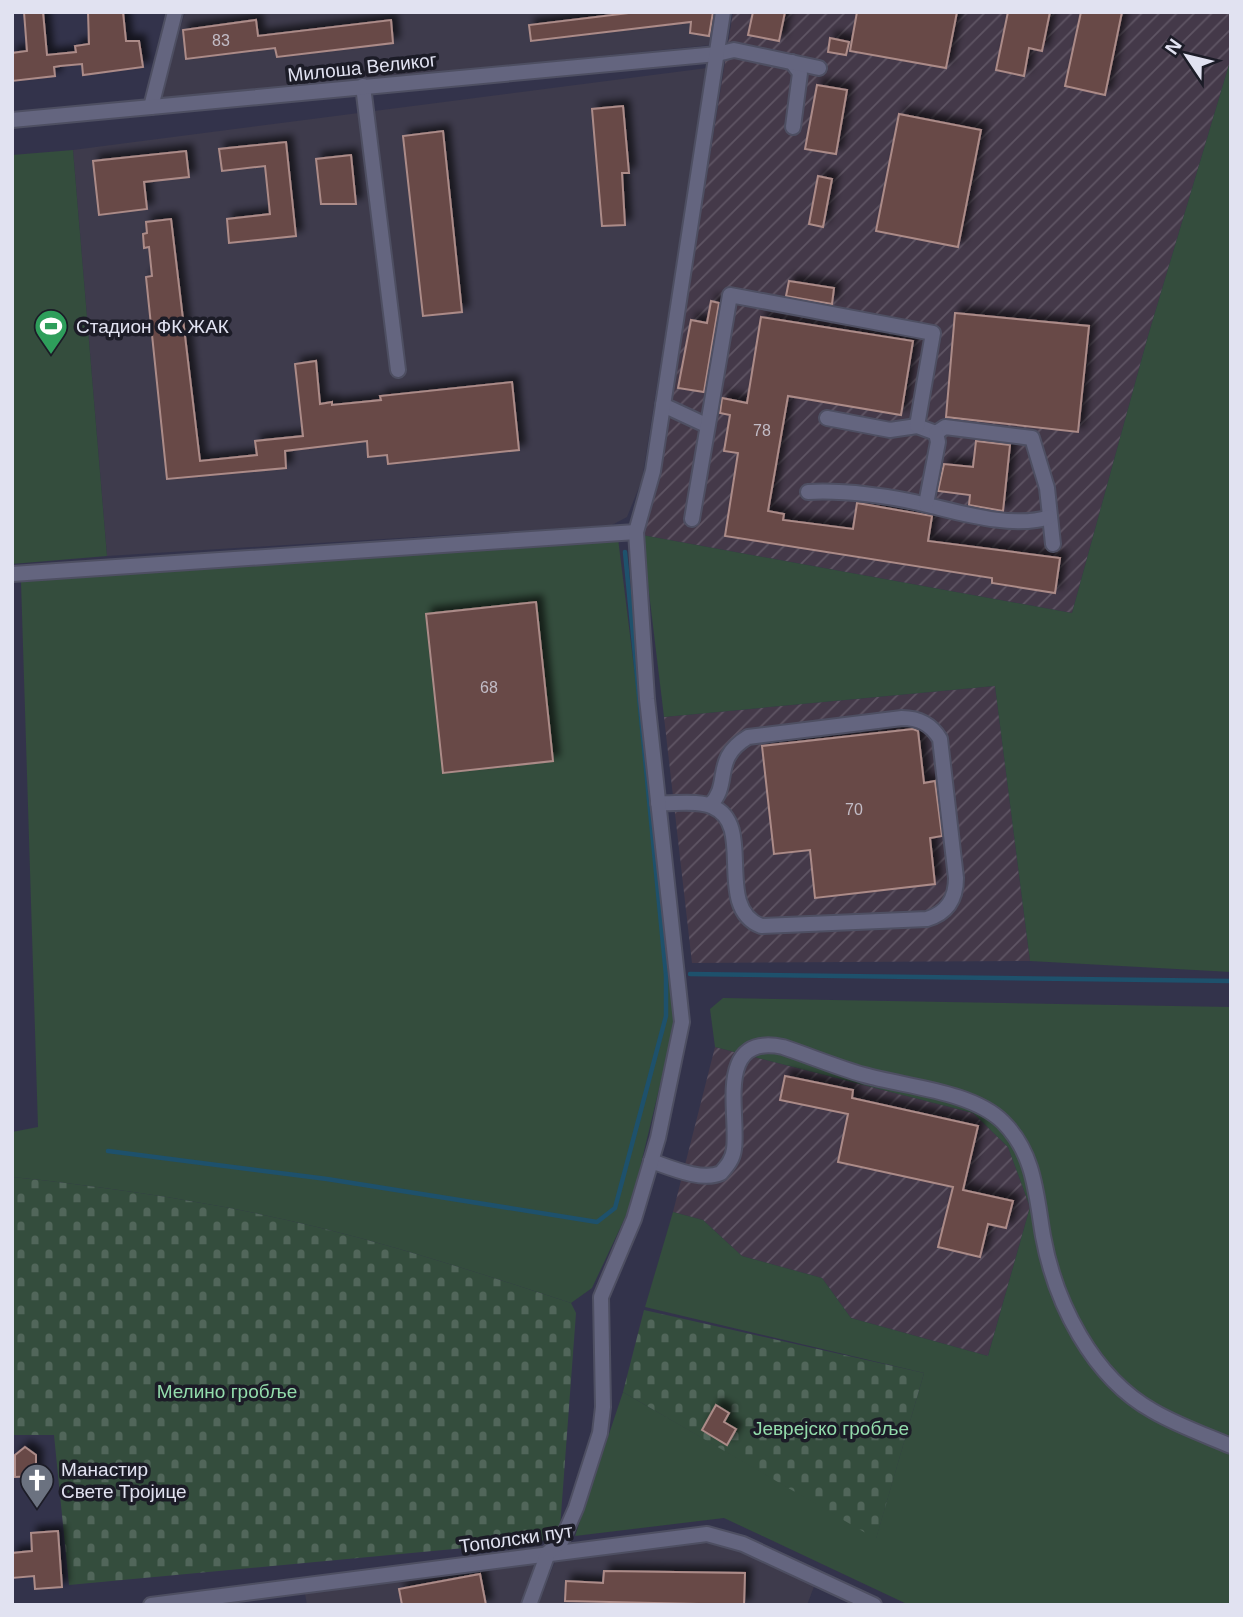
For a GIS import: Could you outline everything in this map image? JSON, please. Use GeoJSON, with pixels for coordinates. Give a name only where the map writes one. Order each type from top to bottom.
{"type":"FeatureCollection","features":[{"type":"Feature","properties":{"kind":"street"},"geometry":{"type":"LineString","coordinates":[[151,107],[175,12]]}},
{"type":"Feature","properties":{"kind":"street"},"geometry":{"type":"LineString","coordinates":[[530,1605],[548,1553],[562,1540],[576,1508],[600,1433],[603,1407],[601,1297],[634,1219],[651,1161],[682,1022],[646,699],[636,532],[653,471],[723,12]]}},
{"type":"Feature","properties":{"kind":"street","name":"Милоша Великог"},"geometry":{"type":"LineString","coordinates":[[12,120],[717,54],[734,50],[819,68]]}},
{"type":"Feature","properties":{"kind":"street"},"geometry":{"type":"LineString","coordinates":[[792,62],[800,73],[793,127]]}},
{"type":"Feature","properties":{"kind":"street"},"geometry":{"type":"LineString","coordinates":[[363,86],[398,370]]}},
{"type":"Feature","properties":{"kind":"street"},"geometry":{"type":"LineString","coordinates":[[692,519],[730,295],[933,333],[916,426]]}},
{"type":"Feature","properties":{"kind":"street"},"geometry":{"type":"LineString","coordinates":[[663,405],[706,425]]}},
{"type":"Feature","properties":{"kind":"street"},"geometry":{"type":"LineString","coordinates":[[827,418],[890,430],[916,426],[936,433]]}},
{"type":"Feature","properties":{"kind":"street"},"geometry":{"type":"LineString","coordinates":[[936,433],[945,427],[1032,438],[1047,488],[1053,544]]}},
{"type":"Feature","properties":{"kind":"street"},"geometry":{"type":"LineString","coordinates":[[926,504],[938,442],[936,433]]}},
{"type":"Feature","properties":{"kind":"street"},"geometry":{"type":"LineString","coordinates":[[808,492],[830,491],[926,504],[948,513],[1032,523],[1049,517]]}},
{"type":"Feature","properties":{"kind":"street"},"geometry":{"type":"LineString","coordinates":[[12,573],[636,532]]}},
{"type":"Feature","properties":{"kind":"street"},"geometry":{"type":"LineString","coordinates":[[658,803],[710,805],[722,812],[731,826],[740,907],[748,919],[761,926],[927,919],[943,911],[953,899],[956,878],[940,738],[930,726],[917,719],[889,719],[748,737],[734,747],[725,760],[721,789],[710,805]]}},
{"type":"Feature","properties":{"kind":"street"},"geometry":{"type":"LineString","coordinates":[[651,1161],[695,1173],[715,1176],[721,1173],[734,1149],[732,1089],[735,1072],[749,1053],[769,1045],[783,1047],[889,1082],[956,1096],[982,1108],[1003,1121],[1030,1165],[1053,1276],[1068,1314],[1099,1363],[1122,1388],[1154,1412],[1231,1446]]}},
{"type":"Feature","properties":{"kind":"street","name":"Тополски пут"},"geometry":{"type":"LineString","coordinates":[[151,1605],[707,1534],[743,1544],[874,1605]]}},
{"type":"Feature","properties":{"kind":"shaded area"},"geometry":{"type":"Polygon","coordinates":[[[185,12],[715,12],[711,45],[160,100],[185,12]]]}},
{"type":"Feature","properties":{"kind":"shaded area"},"geometry":{"type":"Polygon","coordinates":[[[733,12],[1231,12],[1231,58],[1148,336],[1072,613],[642,535],[661,462],[733,12]]]}},
{"type":"Feature","properties":{"kind":"shaded area"},"geometry":{"type":"Polygon","coordinates":[[[707,68],[642,480],[627,517],[612,525],[107,556],[73,150],[707,68]]]}},
{"type":"Feature","properties":{"kind":"shaded area"},"geometry":{"type":"Polygon","coordinates":[[[995,686],[1030,961],[692,963],[664,717],[995,686]]]}},
{"type":"Feature","properties":{"kind":"shaded area"},"geometry":{"type":"Polygon","coordinates":[[[715,1047],[973,1113],[1008,1147],[1030,1207],[988,1356],[851,1318],[822,1278],[742,1256],[703,1220],[673,1212],[715,1047]]]}},
{"type":"Feature","properties":{"kind":"shaded area"},"geometry":{"type":"Polygon","coordinates":[[[699,1542],[739,1549],[815,1584],[807,1605],[538,1605],[556,1559],[699,1542]]]}},
{"type":"Feature","properties":{"kind":"shaded area"},"geometry":{"type":"Polygon","coordinates":[[[537,1562],[522,1605],[307,1605],[305,1594],[537,1562]]]}},
{"type":"Feature","properties":{"kind":"green space"},"geometry":{"type":"Polygon","coordinates":[[[1231,58],[1231,972],[1030,961],[995,686],[664,717],[642,535],[1072,613],[1148,336],[1231,58]]]}},
{"type":"Feature","properties":{"kind":"green space","name":"Стадион ФК ЖАК"},"geometry":{"type":"Polygon","coordinates":[[[73,150],[107,556],[12,564],[12,155],[73,150]]]}},
{"type":"Feature","properties":{"kind":"green space"},"geometry":{"type":"Polygon","coordinates":[[[617,530],[677,1015],[631,1205],[592,1288],[571,1303],[416,1254],[283,1219],[168,1197],[12,1177],[12,1132],[38,1127],[21,582],[617,530]]]}},
{"type":"Feature","properties":{"kind":"green space"},"geometry":{"type":"Polygon","coordinates":[[[723,998],[1231,1007],[1231,1605],[909,1605],[724,1518],[575,1536],[623,1392],[876,1538],[924,1373],[645,1307],[673,1212],[703,1220],[742,1256],[822,1278],[851,1318],[988,1356],[1030,1207],[1008,1147],[973,1113],[715,1047],[710,1009],[723,998]]]}},
{"type":"Feature","properties":{"kind":"green space","name":"Мелино гробље"},"geometry":{"type":"Polygon","coordinates":[[[12,1177],[168,1197],[283,1219],[416,1254],[571,1303],[576,1313],[560,1528],[549,1540],[69,1585],[54,1435],[12,1435],[12,1177]]]}},
{"type":"Feature","properties":{"kind":"green space","name":"Јеврејско гробље"},"geometry":{"type":"Polygon","coordinates":[[[644,1310],[924,1373],[876,1539],[623,1392],[644,1310]]]}},
{"type":"Feature","properties":{"kind":"building"},"geometry":{"type":"Polygon","coordinates":[[[24,12],[43,12],[47,55],[76,52],[75,46],[89,44],[88,12],[123,12],[126,41],[139,41],[143,67],[83,75],[82,64],[60,66],[54,67],[55,76],[12,81],[12,53],[27,51],[24,12]]]}},
{"type":"Feature","properties":{"kind":"building"},"geometry":{"type":"Polygon","coordinates":[[[637,12],[713,12],[709,36],[690,33],[691,22],[531,41],[529,25],[637,12]]]}},
{"type":"Feature","properties":{"kind":"building"},"geometry":{"type":"Polygon","coordinates":[[[753,12],[785,12],[779,41],[748,35],[753,12]]]}},
{"type":"Feature","properties":{"kind":"building"},"geometry":{"type":"Polygon","coordinates":[[[857,12],[957,12],[946,68],[850,51],[857,12]]]}},
{"type":"Feature","properties":{"kind":"building"},"geometry":{"type":"Polygon","coordinates":[[[1008,12],[1050,12],[1042,51],[1029,48],[1024,76],[996,70],[1008,12]]]}},
{"type":"Feature","properties":{"kind":"building"},"geometry":{"type":"Polygon","coordinates":[[[1081,12],[1122,12],[1105,95],[1065,86],[1081,12]]]}},
{"type":"Feature","properties":{"kind":"building"},"geometry":{"type":"Polygon","coordinates":[[[256,20],[258,36],[391,20],[393,43],[277,57],[275,48],[186,59],[183,30],[256,20]]]}},
{"type":"Feature","properties":{"kind":"building"},"geometry":{"type":"Polygon","coordinates":[[[830,38],[849,42],[846,55],[828,52],[830,38]]]}},
{"type":"Feature","properties":{"kind":"building"},"geometry":{"type":"Polygon","coordinates":[[[817,85],[847,90],[836,154],[805,149],[817,85]]]}},
{"type":"Feature","properties":{"kind":"building"},"geometry":{"type":"Polygon","coordinates":[[[623,106],[629,173],[622,173],[625,225],[602,226],[592,109],[623,106]]]}},
{"type":"Feature","properties":{"kind":"building"},"geometry":{"type":"Polygon","coordinates":[[[899,114],[981,130],[958,247],[876,231],[899,114]]]}},
{"type":"Feature","properties":{"kind":"building"},"geometry":{"type":"Polygon","coordinates":[[[443,131],[462,312],[423,316],[403,136],[443,131]]]}},
{"type":"Feature","properties":{"kind":"building"},"geometry":{"type":"Polygon","coordinates":[[[286,142],[296,236],[229,243],[227,219],[270,214],[265,166],[222,171],[219,149],[286,142]]]}},
{"type":"Feature","properties":{"kind":"building"},"geometry":{"type":"Polygon","coordinates":[[[186,151],[189,177],[144,182],[147,209],[99,215],[93,161],[186,151]]]}},
{"type":"Feature","properties":{"kind":"building"},"geometry":{"type":"Polygon","coordinates":[[[351,155],[356,204],[321,204],[316,159],[351,155]]]}},
{"type":"Feature","properties":{"kind":"building"},"geometry":{"type":"Polygon","coordinates":[[[818,176],[832,179],[823,227],[809,224],[818,176]]]}},
{"type":"Feature","properties":{"kind":"building"},"geometry":{"type":"Polygon","coordinates":[[[171,219],[200,461],[257,455],[255,441],[303,436],[295,364],[316,361],[320,404],[381,400],[380,396],[512,382],[519,450],[388,464],[387,455],[368,457],[367,441],[285,451],[286,468],[167,479],[146,277],[152,276],[149,247],[144,248],[143,234],[147,233],[146,222],[171,219]]]}},
{"type":"Feature","properties":{"kind":"building"},"geometry":{"type":"Polygon","coordinates":[[[789,281],[834,288],[832,304],[786,296],[789,281]]]}},
{"type":"Feature","properties":{"kind":"building"},"geometry":{"type":"Polygon","coordinates":[[[711,301],[719,303],[704,392],[678,388],[691,320],[707,323],[711,301]]]}},
{"type":"Feature","properties":{"kind":"building"},"geometry":{"type":"Polygon","coordinates":[[[955,313],[1089,326],[1078,432],[946,417],[955,313]]]}},
{"type":"Feature","properties":{"kind":"building"},"geometry":{"type":"Polygon","coordinates":[[[761,317],[913,341],[901,415],[788,396],[768,511],[784,514],[783,520],[853,529],[857,503],[932,516],[928,541],[1060,558],[1055,593],[992,583],[992,578],[725,536],[738,453],[724,451],[730,415],[720,413],[722,398],[747,403],[761,317]]]}},
{"type":"Feature","properties":{"kind":"building"},"geometry":{"type":"Polygon","coordinates":[[[976,441],[1010,445],[1003,511],[969,505],[970,495],[938,491],[944,464],[973,467],[976,441]]]}},
{"type":"Feature","properties":{"kind":"building"},"geometry":{"type":"Polygon","coordinates":[[[536,602],[553,761],[443,773],[426,614],[536,602]]]}},
{"type":"Feature","properties":{"kind":"building"},"geometry":{"type":"Polygon","coordinates":[[[913,729],[918,731],[924,783],[935,781],[942,836],[930,838],[935,884],[815,898],[810,850],[774,854],[762,746],[913,729]]]}},
{"type":"Feature","properties":{"kind":"building"},"geometry":{"type":"Polygon","coordinates":[[[785,1076],[853,1090],[852,1098],[978,1126],[963,1190],[1013,1201],[1006,1228],[988,1224],[980,1257],[938,1247],[953,1187],[838,1162],[848,1114],[780,1100],[785,1076]]]}},
{"type":"Feature","properties":{"kind":"building"},"geometry":{"type":"Polygon","coordinates":[[[716,1405],[729,1413],[724,1422],[736,1429],[727,1445],[702,1430],[716,1405]]]}},
{"type":"Feature","properties":{"kind":"building"},"geometry":{"type":"Polygon","coordinates":[[[25,1447],[36,1455],[36,1476],[15,1477],[15,1455],[25,1447]]]}},
{"type":"Feature","properties":{"kind":"building"},"geometry":{"type":"Polygon","coordinates":[[[58,1531],[62,1587],[35,1589],[34,1576],[12,1578],[12,1553],[32,1551],[31,1533],[58,1531]]]}},
{"type":"Feature","properties":{"kind":"building"},"geometry":{"type":"Polygon","coordinates":[[[604,1571],[745,1573],[744,1605],[565,1601],[566,1581],[603,1583],[604,1571]]]}},
{"type":"Feature","properties":{"kind":"building"},"geometry":{"type":"Polygon","coordinates":[[[480,1574],[486,1605],[402,1605],[399,1589],[480,1574]]]}},
{"type":"Feature","properties":{"kind":"waterway"},"geometry":{"type":"LineString","coordinates":[[625,552],[666,975]]}},
{"type":"Feature","properties":{"kind":"waterway"},"geometry":{"type":"LineString","coordinates":[[108,1151],[327,1179],[597,1222],[615,1208],[666,1016],[666,975],[669,974]]}},
{"type":"Feature","properties":{"kind":"waterway"},"geometry":{"type":"LineString","coordinates":[[690,974],[1231,981]]}},
{"type":"Feature","properties":{"kind":"place","name":"Стадион ФК ЖАК"},"geometry":{"type":"Point","coordinates":[51,356]}},
{"type":"Feature","properties":{"kind":"place","name":"Манастир Свете Тројице"},"geometry":{"type":"Point","coordinates":[37,1510]}}]}
